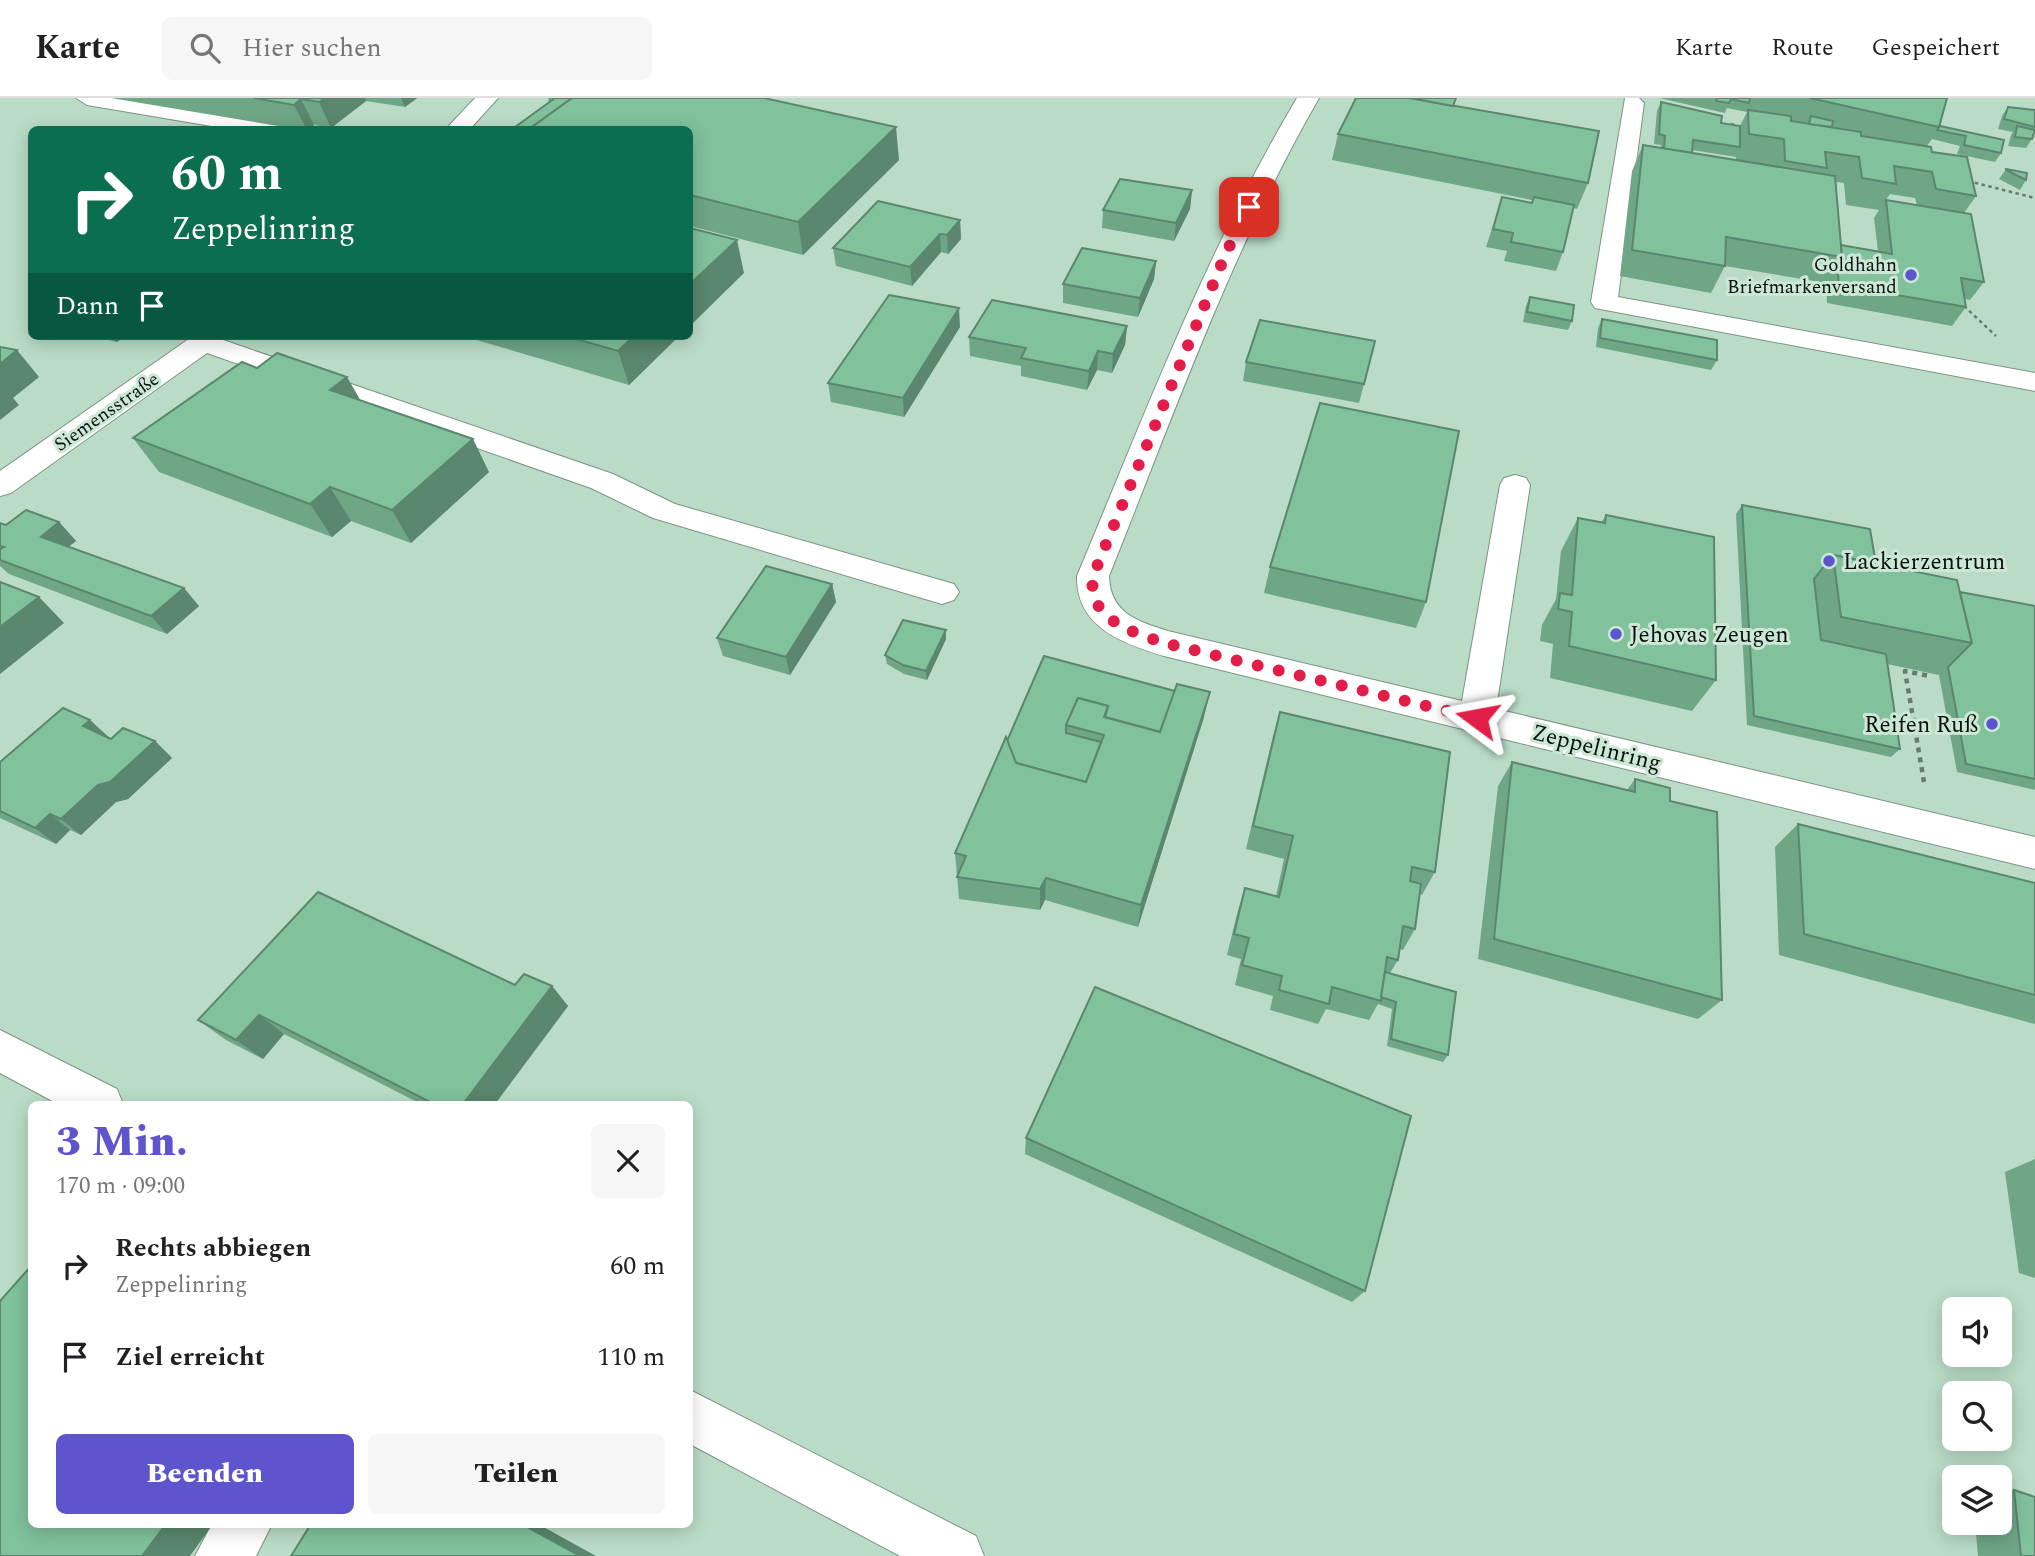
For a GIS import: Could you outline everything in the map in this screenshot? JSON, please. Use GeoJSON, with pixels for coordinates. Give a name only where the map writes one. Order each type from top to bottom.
{"type":"FeatureCollection","features":[{"type":"Feature","properties":{"kind":"street"},"geometry":{"type":"LineString","coordinates":[[87,98],[254,126]]}},
{"type":"Feature","properties":{"kind":"street"},"geometry":{"type":"LineString","coordinates":[[460,126],[487,98]]}},
{"type":"Feature","properties":{"kind":"street","name":"Zeppelinring"},"geometry":{"type":"LineString","coordinates":[[1308,98],[1271,161],[1226,253],[1093,576],[1091,591],[1101,613],[1136,633],[1164,643],[2035,853]]}},
{"type":"Feature","properties":{"kind":"street"},"geometry":{"type":"LineString","coordinates":[[1633,103],[1604,302],[2035,382]]}},
{"type":"Feature","properties":{"kind":"street","name":"Siemensstraße"},"geometry":{"type":"LineString","coordinates":[[0,486],[207,340]]}},
{"type":"Feature","properties":{"kind":"street"},"geometry":{"type":"LineString","coordinates":[[211,340],[603,481],[628,496],[664,511],[943,593]]}},
{"type":"Feature","properties":{"kind":"street"},"geometry":{"type":"LineString","coordinates":[[1477,718],[1516,485]]}},
{"type":"Feature","properties":{"kind":"street"},"geometry":{"type":"LineString","coordinates":[[0,1051],[95,1101]]}},
{"type":"Feature","properties":{"kind":"street"},"geometry":{"type":"LineString","coordinates":[[693,1418],[956,1556]]}},
{"type":"Feature","properties":{"kind":"street"},"geometry":{"type":"LineString","coordinates":[[223,1556],[242,1528]]}},
{"type":"Feature","properties":{"kind":"path"},"geometry":{"type":"LineString","coordinates":[[1731,124],[1744,127]]}},
{"type":"Feature","properties":{"kind":"path"},"geometry":{"type":"LineString","coordinates":[[1963,180],[2035,198]]}},
{"type":"Feature","properties":{"kind":"path"},"geometry":{"type":"LineString","coordinates":[[1928,673],[1929,677],[1905,671],[1931,827]]}},
{"type":"Feature","properties":{"kind":"shaded area"},"geometry":{"type":"Polygon","coordinates":[[[0,98],[2035,98],[2035,1556],[0,1556],[0,98]]]}},
{"type":"Feature","properties":{"kind":"building"},"geometry":{"type":"Polygon","coordinates":[[[254,98],[325,98],[319,102],[301,99],[294,105],[254,98]]]}},
{"type":"Feature","properties":{"kind":"building"},"geometry":{"type":"Polygon","coordinates":[[[555,98],[572,98],[534,126],[516,126],[555,98]]]}},
{"type":"Feature","properties":{"kind":"building"},"geometry":{"type":"Polygon","coordinates":[[[572,98],[764,98],[896,127],[798,222],[693,196],[693,126],[534,126],[572,98]]]}},
{"type":"Feature","properties":{"kind":"building"},"geometry":{"type":"Polygon","coordinates":[[[1356,98],[1410,98],[1599,131],[1588,183],[1338,134],[1356,98]]]}},
{"type":"Feature","properties":{"kind":"building"},"geometry":{"type":"Polygon","coordinates":[[[1410,98],[1456,98],[1453,106],[1410,98]]]}},
{"type":"Feature","properties":{"kind":"building"},"geometry":{"type":"Polygon","coordinates":[[[1717,98],[1750,98],[1749,103],[1731,99],[1729,103],[1716,101],[1717,98]]]}},
{"type":"Feature","properties":{"kind":"building"},"geometry":{"type":"Polygon","coordinates":[[[1810,98],[1947,98],[1939,127],[1810,98]]]}},
{"type":"Feature","properties":{"kind":"building"},"geometry":{"type":"Polygon","coordinates":[[[1661,102],[1722,116],[1721,123],[1740,126],[1740,147],[1693,140],[1692,153],[1664,149],[1665,136],[1659,134],[1661,102]]]}},
{"type":"Feature","properties":{"kind":"building"},"geometry":{"type":"Polygon","coordinates":[[[2008,107],[2035,110],[2035,127],[2004,119],[2008,107]]]}},
{"type":"Feature","properties":{"kind":"building"},"geometry":{"type":"Polygon","coordinates":[[[1748,110],[1791,116],[1791,121],[1861,132],[1861,136],[1931,147],[1932,152],[1967,157],[1976,196],[1936,189],[1932,172],[1894,166],[1896,184],[1862,178],[1859,157],[1825,152],[1827,168],[1785,161],[1784,139],[1749,134],[1748,110]]]}},
{"type":"Feature","properties":{"kind":"building"},"geometry":{"type":"Polygon","coordinates":[[[1811,116],[1833,121],[1832,127],[1809,124],[1811,116]]]}},
{"type":"Feature","properties":{"kind":"building"},"geometry":{"type":"Polygon","coordinates":[[[1940,126],[2004,140],[2001,153],[1964,145],[1966,136],[1937,130],[1940,126]]]}},
{"type":"Feature","properties":{"kind":"building"},"geometry":{"type":"Polygon","coordinates":[[[2017,126],[2035,130],[2032,139],[2015,137],[2017,126]]]}},
{"type":"Feature","properties":{"kind":"building"},"geometry":{"type":"Polygon","coordinates":[[[1643,145],[1835,176],[1842,257],[1726,237],[1725,266],[1632,250],[1643,145]]]}},
{"type":"Feature","properties":{"kind":"building"},"geometry":{"type":"Polygon","coordinates":[[[2006,170],[2027,173],[2026,180],[2006,170]]]}},
{"type":"Feature","properties":{"kind":"building"},"geometry":{"type":"Polygon","coordinates":[[[1120,179],[1192,190],[1176,223],[1103,210],[1120,179]]]}},
{"type":"Feature","properties":{"kind":"building"},"geometry":{"type":"Polygon","coordinates":[[[1502,197],[1532,203],[1534,197],[1574,205],[1563,252],[1511,242],[1513,233],[1493,229],[1502,197]]]}},
{"type":"Feature","properties":{"kind":"building"},"geometry":{"type":"Polygon","coordinates":[[[1886,200],[1971,214],[1984,282],[1961,278],[1966,307],[1839,285],[1837,265],[1842,257],[1841,245],[1892,254],[1886,200]]]}},
{"type":"Feature","properties":{"kind":"building"},"geometry":{"type":"Polygon","coordinates":[[[878,201],[960,220],[947,235],[940,234],[910,267],[833,248],[878,201]]]}},
{"type":"Feature","properties":{"kind":"building"},"geometry":{"type":"Polygon","coordinates":[[[693,229],[737,240],[693,281],[693,229]]]}},
{"type":"Feature","properties":{"kind":"building"},"geometry":{"type":"Polygon","coordinates":[[[1082,248],[1156,261],[1140,298],[1063,284],[1082,248]]]}},
{"type":"Feature","properties":{"kind":"building"},"geometry":{"type":"Polygon","coordinates":[[[889,295],[959,308],[903,398],[828,383],[889,295]]]}},
{"type":"Feature","properties":{"kind":"building"},"geometry":{"type":"Polygon","coordinates":[[[1530,297],[1574,305],[1572,321],[1527,312],[1530,297]]]}},
{"type":"Feature","properties":{"kind":"building"},"geometry":{"type":"Polygon","coordinates":[[[992,300],[1127,326],[1113,354],[1098,351],[1089,371],[1021,358],[1026,348],[969,337],[992,300]]]}},
{"type":"Feature","properties":{"kind":"building"},"geometry":{"type":"Polygon","coordinates":[[[1602,319],[1717,340],[1717,360],[1600,338],[1602,319]]]}},
{"type":"Feature","properties":{"kind":"building"},"geometry":{"type":"Polygon","coordinates":[[[1260,320],[1375,341],[1364,384],[1246,362],[1260,320]]]}},
{"type":"Feature","properties":{"kind":"building"},"geometry":{"type":"Polygon","coordinates":[[[580,340],[630,340],[618,351],[580,340]]]}},
{"type":"Feature","properties":{"kind":"building"},"geometry":{"type":"Polygon","coordinates":[[[0,347],[17,350],[0,364],[0,347]]]}},
{"type":"Feature","properties":{"kind":"building"},"geometry":{"type":"Polygon","coordinates":[[[277,353],[347,377],[330,390],[473,439],[392,510],[330,487],[310,504],[133,438],[242,362],[257,368],[277,353]]]}},
{"type":"Feature","properties":{"kind":"building"},"geometry":{"type":"Polygon","coordinates":[[[1320,403],[1459,431],[1426,602],[1270,567],[1320,403]]]}},
{"type":"Feature","properties":{"kind":"building"},"geometry":{"type":"Polygon","coordinates":[[[1742,505],[1870,529],[1876,564],[1833,555],[1814,579],[1821,640],[1886,654],[1900,749],[1754,716],[1742,505]]]}},
{"type":"Feature","properties":{"kind":"building"},"geometry":{"type":"Polygon","coordinates":[[[26,510],[59,522],[41,537],[184,588],[151,616],[0,560],[0,549],[4,547],[0,546],[0,523],[6,525],[26,510]]]}},
{"type":"Feature","properties":{"kind":"building","name":"Jehovas Zeugen"},"geometry":{"type":"Polygon","coordinates":[[[1606,515],[1714,537],[1716,680],[1569,646],[1572,612],[1558,609],[1560,593],[1572,595],[1578,518],[1605,523],[1606,515]]]}},
{"type":"Feature","properties":{"kind":"building"},"geometry":{"type":"Polygon","coordinates":[[[1833,555],[1957,580],[1972,643],[1841,617],[1833,555]]]}},
{"type":"Feature","properties":{"kind":"building"},"geometry":{"type":"Polygon","coordinates":[[[766,566],[832,584],[786,657],[717,638],[766,566]]]}},
{"type":"Feature","properties":{"kind":"building"},"geometry":{"type":"Polygon","coordinates":[[[0,582],[39,597],[0,627],[0,582]]]}},
{"type":"Feature","properties":{"kind":"building","name":"Reifen Ruß"},"geometry":{"type":"Polygon","coordinates":[[[1960,592],[2035,606],[2035,779],[1966,764],[1948,667],[1972,643],[1960,592]]]}},
{"type":"Feature","properties":{"kind":"building"},"geometry":{"type":"Polygon","coordinates":[[[903,620],[946,630],[926,671],[903,665],[885,655],[903,620]]]}},
{"type":"Feature","properties":{"kind":"building"},"geometry":{"type":"Polygon","coordinates":[[[1044,656],[1175,691],[1160,732],[1105,717],[1108,706],[1078,698],[1066,725],[1066,733],[1101,742],[1086,782],[1016,763],[1007,741],[1044,656]]]}},
{"type":"Feature","properties":{"kind":"building"},"geometry":{"type":"Polygon","coordinates":[[[1177,684],[1210,692],[1141,905],[1046,878],[1040,889],[957,877],[966,856],[955,853],[1006,737],[1016,763],[1086,782],[1104,735],[1066,725],[1078,698],[1108,706],[1104,717],[1160,732],[1177,684]]]}},
{"type":"Feature","properties":{"kind":"building"},"geometry":{"type":"Polygon","coordinates":[[[63,708],[90,720],[83,726],[111,739],[123,728],[155,741],[110,782],[98,785],[61,819],[50,814],[35,828],[0,811],[0,762],[63,708]]]}},
{"type":"Feature","properties":{"kind":"building"},"geometry":{"type":"Polygon","coordinates":[[[1280,712],[1450,752],[1435,872],[1412,867],[1410,881],[1421,884],[1415,929],[1403,926],[1398,960],[1387,957],[1381,1001],[1332,987],[1329,1004],[1279,990],[1282,976],[1242,965],[1249,938],[1234,934],[1245,888],[1279,897],[1293,836],[1253,826],[1280,712]]]}},
{"type":"Feature","properties":{"kind":"building"},"geometry":{"type":"Polygon","coordinates":[[[1512,762],[1635,792],[1635,779],[1670,788],[1670,801],[1717,812],[1722,1000],[1494,939],[1512,762]]]}},
{"type":"Feature","properties":{"kind":"building"},"geometry":{"type":"Polygon","coordinates":[[[1798,824],[2035,883],[2035,995],[1804,934],[1798,824]]]}},
{"type":"Feature","properties":{"kind":"building"},"geometry":{"type":"Polygon","coordinates":[[[318,892],[515,985],[524,974],[552,986],[465,1101],[428,1101],[259,1015],[236,1040],[198,1020],[318,892]]]}},
{"type":"Feature","properties":{"kind":"building"},"geometry":{"type":"Polygon","coordinates":[[[1385,972],[1456,992],[1448,1055],[1391,1039],[1396,1002],[1381,997],[1385,972]]]}},
{"type":"Feature","properties":{"kind":"building"},"geometry":{"type":"Polygon","coordinates":[[[1095,987],[1411,1116],[1365,1291],[1026,1138],[1095,987]]]}},
{"type":"Feature","properties":{"kind":"building"},"geometry":{"type":"Polygon","coordinates":[[[28,1270],[28,1528],[163,1528],[142,1556],[0,1556],[0,1301],[28,1270]]]}},
{"type":"Feature","properties":{"kind":"building"},"geometry":{"type":"Polygon","coordinates":[[[2014,1490],[2035,1497],[2035,1556],[2021,1556],[2014,1490]]]}},
{"type":"Feature","properties":{"kind":"building"},"geometry":{"type":"Polygon","coordinates":[[[308,1528],[529,1528],[580,1556],[291,1556],[308,1528]]]}},
{"type":"Feature","properties":{"kind":"place","name":"Goldhahn Briefmarkenversand"},"geometry":{"type":"Point","coordinates":[1911,275]}},
{"type":"Feature","properties":{"kind":"place","name":"Lackierzentrum"},"geometry":{"type":"Point","coordinates":[1829,561]}},
{"type":"Feature","properties":{"kind":"place","name":"Jehovas Zeugen"},"geometry":{"type":"Point","coordinates":[1616,634]}},
{"type":"Feature","properties":{"kind":"place","name":"Reifen Ruß"},"geometry":{"type":"Point","coordinates":[1992,724]}},
{"type":"Feature","properties":{"kind":"route"},"geometry":{"type":"LineString","coordinates":[[1249,207],[1226,253],[1093,576],[1091,591],[1101,613],[1118,625],[1164,643],[1477,718]]}}]}
